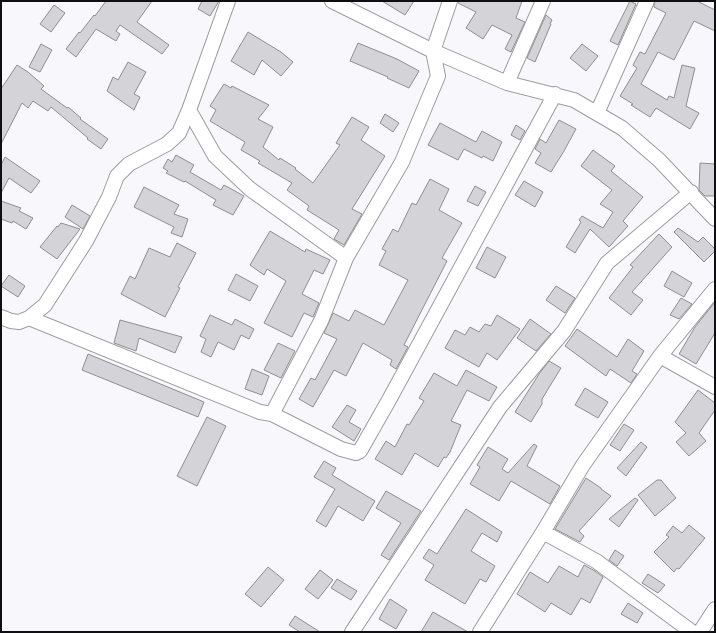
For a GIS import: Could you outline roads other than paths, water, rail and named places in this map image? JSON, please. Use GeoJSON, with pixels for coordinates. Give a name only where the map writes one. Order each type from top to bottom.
{"type":"FeatureCollection","features":[{"type":"Feature","properties":{"kind":"street"},"geometry":{"type":"LineString","coordinates":[[1,317],[11,321],[20,322],[29,318],[45,304],[86,242],[109,197],[117,176],[129,164],[167,144],[178,133],[189,110],[228,1]]}},
{"type":"Feature","properties":{"kind":"street"},"geometry":{"type":"LineString","coordinates":[[332,1],[433,51],[507,83],[574,100],[597,113],[622,128],[660,160],[715,218]]}},
{"type":"Feature","properties":{"kind":"street"},"geometry":{"type":"LineString","coordinates":[[272,414],[321,321],[346,258],[402,162],[438,76],[433,51],[450,1]]}},
{"type":"Feature","properties":{"kind":"street"},"geometry":{"type":"LineString","coordinates":[[507,83],[543,1]]}},
{"type":"Feature","properties":{"kind":"street"},"geometry":{"type":"LineString","coordinates":[[597,113],[647,1]]}},
{"type":"Feature","properties":{"kind":"street"},"geometry":{"type":"LineString","coordinates":[[29,318],[260,412],[272,414],[342,449],[356,453],[360,451],[397,386],[555,94]]}},
{"type":"Feature","properties":{"kind":"street"},"geometry":{"type":"LineString","coordinates":[[189,110],[215,156],[250,190],[346,258]]}},
{"type":"Feature","properties":{"kind":"street"},"geometry":{"type":"LineString","coordinates":[[352,632],[500,407],[564,331],[608,263],[690,192]]}},
{"type":"Feature","properties":{"kind":"street"},"geometry":{"type":"LineString","coordinates":[[480,632],[583,465],[660,356],[715,289]]}},
{"type":"Feature","properties":{"kind":"street"},"geometry":{"type":"LineString","coordinates":[[660,356],[715,387]]}},
{"type":"Feature","properties":{"kind":"street"},"geometry":{"type":"LineString","coordinates":[[543,532],[596,561],[692,632]]}},
{"type":"Feature","properties":{"kind":"street"},"geometry":{"type":"LineString","coordinates":[[700,632],[715,609]]}}]}
